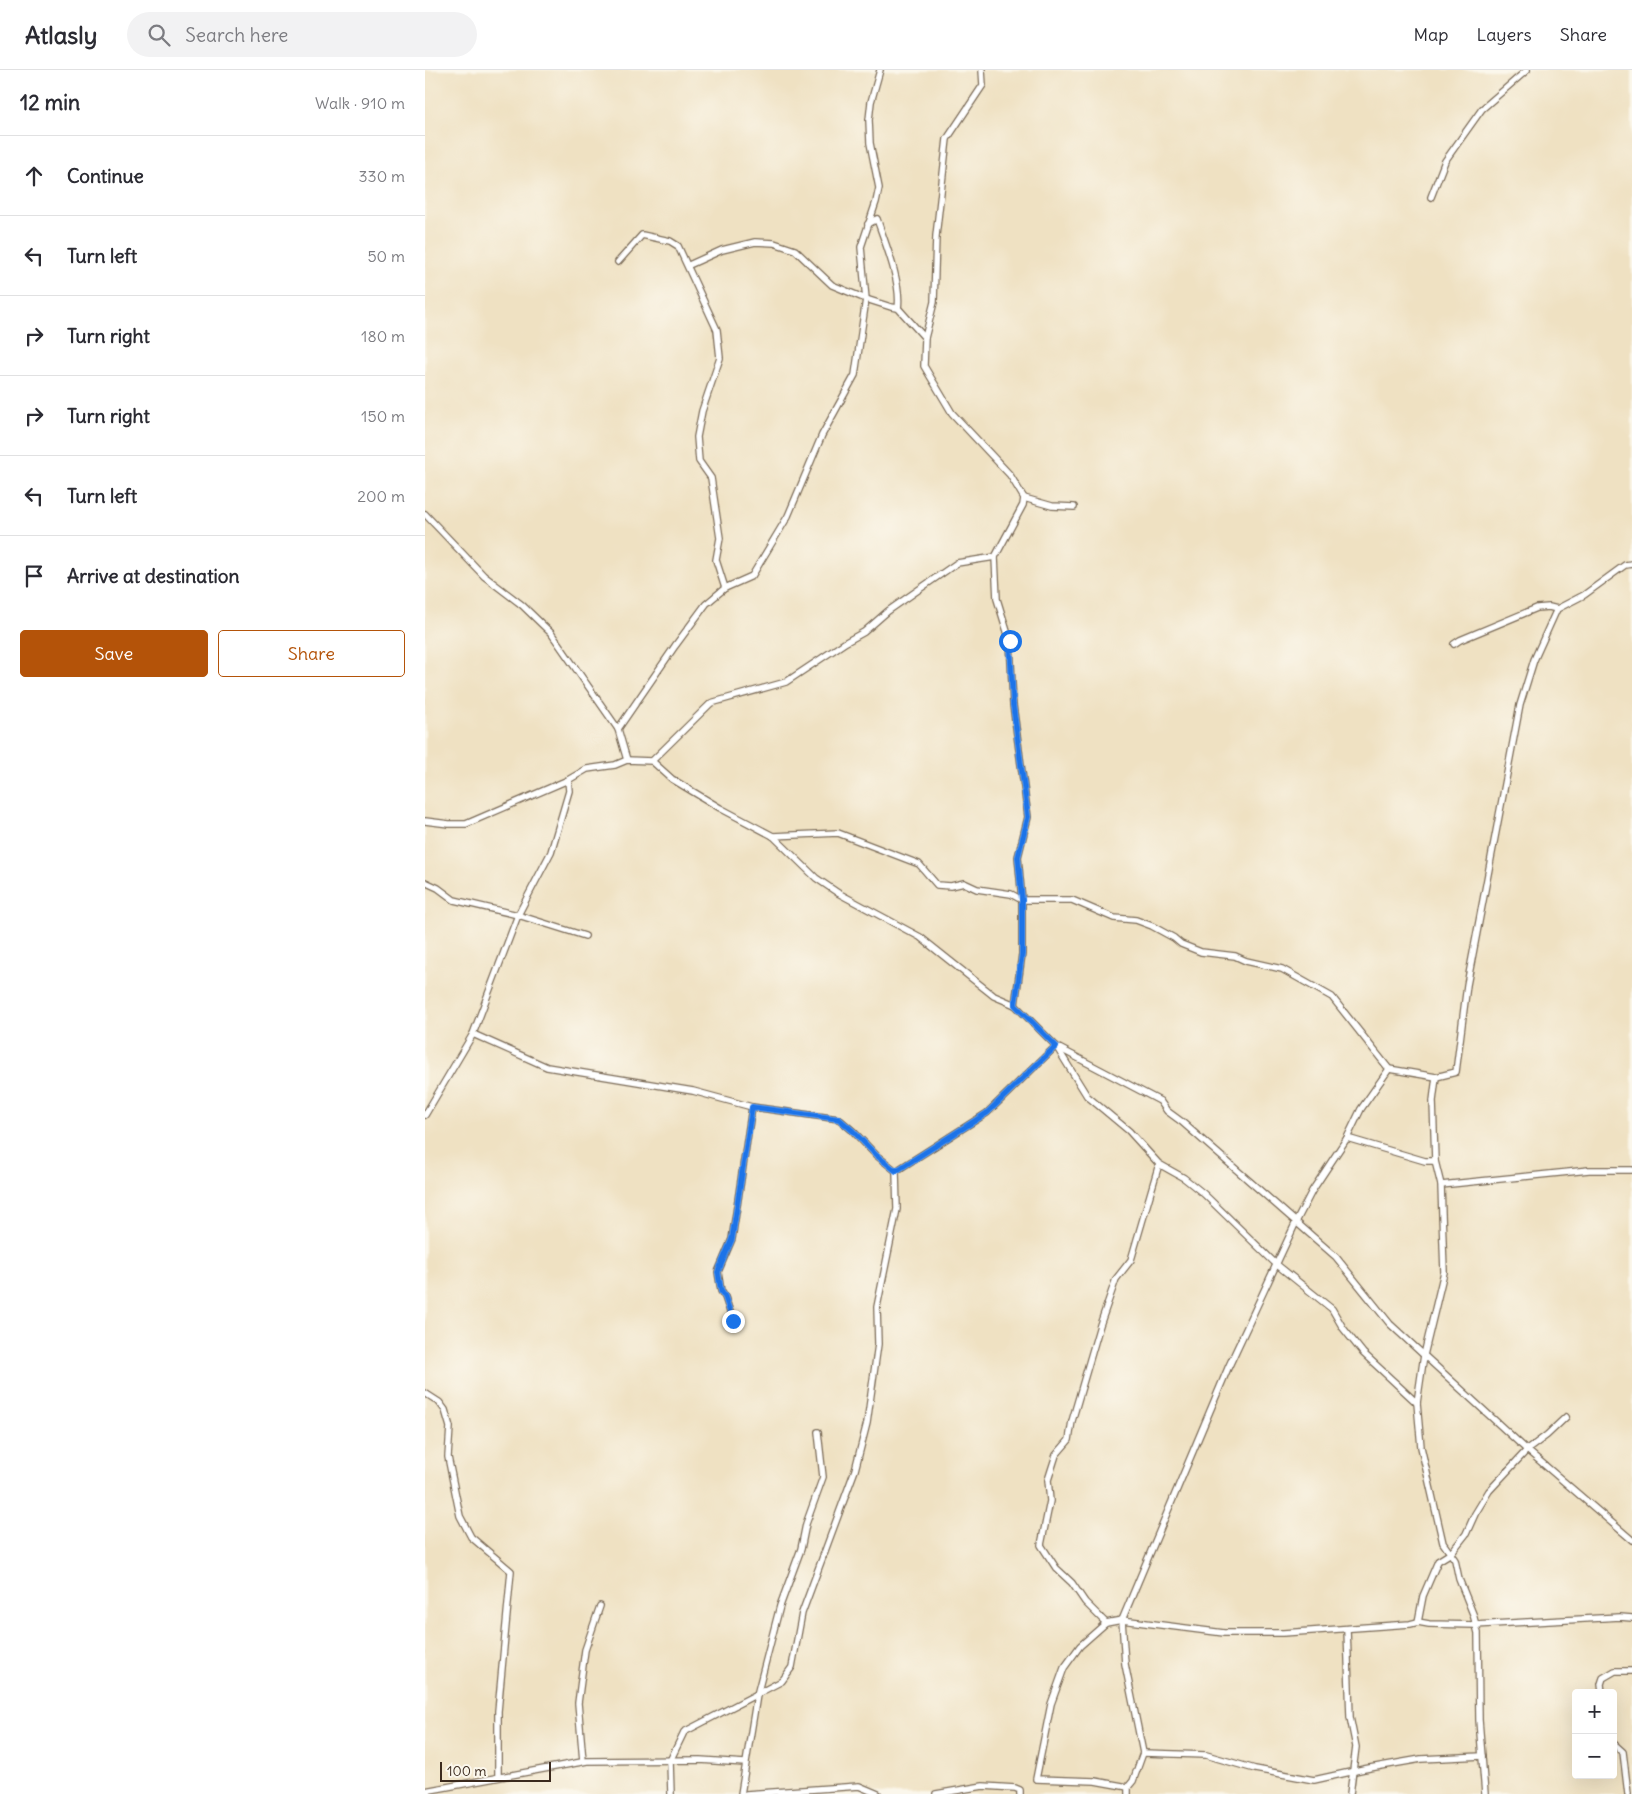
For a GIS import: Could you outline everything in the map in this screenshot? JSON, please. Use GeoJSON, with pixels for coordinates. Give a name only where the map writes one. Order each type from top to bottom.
{"type":"FeatureCollection","features":[{"type":"Feature","properties":{"kind":"street"},"geometry":{"type":"LineString","coordinates":[[618,729],[706,604],[725,588],[752,576],[788,516],[822,435],[855,375],[866,299],[861,247],[879,188],[870,142],[869,120],[871,102],[881,70]]}},
{"type":"Feature","properties":{"kind":"street"},"geometry":{"type":"LineString","coordinates":[[982,70],[983,85],[947,139],[935,236],[934,302],[925,338],[924,366],[952,413],[1009,475],[1024,498],[1052,506],[1074,507]]}},
{"type":"Feature","properties":{"kind":"street"},"geometry":{"type":"LineString","coordinates":[[1431,197],[1445,161],[1481,109],[1527,70]]}},
{"type":"Feature","properties":{"kind":"street"},"geometry":{"type":"LineString","coordinates":[[868,224],[877,219],[894,275],[899,300],[898,308]]}},
{"type":"Feature","properties":{"kind":"street"},"geometry":{"type":"LineString","coordinates":[[617,262],[642,235],[670,241],[678,246],[689,265],[717,330],[719,358],[702,410],[697,437],[699,461],[711,478],[720,538],[716,560],[725,588]]}},
{"type":"Feature","properties":{"kind":"street"},"geometry":{"type":"LineString","coordinates":[[689,265],[722,250],[755,242],[774,243],[795,250],[832,285],[866,299],[898,308],[925,338]]}},
{"type":"Feature","properties":{"kind":"street"},"geometry":{"type":"LineString","coordinates":[[1015,1005],[1022,954],[1022,900],[1018,857],[1028,817],[1013,705],[1010,641],[997,599],[995,557],[1023,505],[1024,498]]}},
{"type":"Feature","properties":{"kind":"street"},"geometry":{"type":"LineString","coordinates":[[425,514],[484,576],[522,605],[551,633],[618,729],[627,760]]}},
{"type":"Feature","properties":{"kind":"street"},"geometry":{"type":"LineString","coordinates":[[652,760],[711,703],[785,682],[846,642],[865,632],[888,611],[957,563],[995,557]]}},
{"type":"Feature","properties":{"kind":"street"},"geometry":{"type":"LineString","coordinates":[[1454,644],[1537,608],[1549,607],[1557,609],[1584,596],[1625,565],[1632,564]]}},
{"type":"Feature","properties":{"kind":"street"},"geometry":{"type":"LineString","coordinates":[[773,836],[838,833],[919,864],[937,885],[951,886],[964,883],[977,889],[1011,894],[1022,900],[1072,900],[1114,918],[1136,920],[1152,926],[1181,944],[1201,952],[1235,956],[1246,961],[1282,969],[1332,997],[1389,1069],[1436,1077],[1457,1072],[1467,985],[1520,705],[1534,660],[1557,609]]}},
{"type":"Feature","properties":{"kind":"street"},"geometry":{"type":"LineString","coordinates":[[425,820],[449,824],[466,824],[568,780],[587,769],[627,760],[652,760],[672,779],[720,808],[773,836],[815,878],[920,937],[994,996],[1015,1005],[1056,1046],[1087,1096],[1129,1131],[1159,1164],[1184,1178],[1204,1194],[1276,1264],[1332,1309],[1343,1328],[1363,1353],[1417,1402]]}},
{"type":"Feature","properties":{"kind":"street"},"geometry":{"type":"LineString","coordinates":[[425,1115],[473,1034],[518,915],[551,852],[569,791],[568,780]]}},
{"type":"Feature","properties":{"kind":"street"},"geometry":{"type":"LineString","coordinates":[[425,882],[438,888],[453,900],[518,915],[585,936]]}},
{"type":"Feature","properties":{"kind":"street"},"geometry":{"type":"LineString","coordinates":[[473,1034],[547,1067],[693,1091],[752,1107],[839,1119],[876,1155],[896,1171],[897,1209],[877,1307],[878,1344],[867,1423],[855,1470],[802,1613],[792,1667],[782,1681],[684,1732],[669,1760],[671,1794]]}},
{"type":"Feature","properties":{"kind":"street"},"geometry":{"type":"LineString","coordinates":[[896,1171],[987,1113],[1056,1046]]}},
{"type":"Feature","properties":{"kind":"street"},"geometry":{"type":"LineString","coordinates":[[1056,1046],[1159,1102],[1336,1258],[1390,1324],[1527,1450],[1632,1540]]}},
{"type":"Feature","properties":{"kind":"street"},"geometry":{"type":"LineString","coordinates":[[1389,1069],[1361,1109],[1347,1138],[1312,1191],[1296,1222],[1228,1368],[1122,1620],[1125,1664],[1143,1753],[1133,1781],[1128,1791],[1095,1781],[1036,1779],[1051,1704],[1064,1668],[1080,1646],[1106,1623],[1122,1620],[1224,1633],[1283,1633],[1418,1622],[1475,1625],[1620,1616],[1632,1618]]}},
{"type":"Feature","properties":{"kind":"street"},"geometry":{"type":"LineString","coordinates":[[1436,1077],[1433,1100],[1435,1161],[1441,1185],[1444,1272],[1424,1355],[1417,1402],[1421,1447],[1443,1543],[1455,1560],[1459,1579],[1473,1614],[1478,1633],[1479,1720],[1485,1794]]}},
{"type":"Feature","properties":{"kind":"street"},"geometry":{"type":"LineString","coordinates":[[733,1321],[721,1291],[718,1272],[732,1239],[752,1107]]}},
{"type":"Feature","properties":{"kind":"street"},"geometry":{"type":"LineString","coordinates":[[1347,1138],[1425,1161],[1435,1161]]}},
{"type":"Feature","properties":{"kind":"street"},"geometry":{"type":"LineString","coordinates":[[1106,1623],[1056,1568],[1041,1545],[1050,1501],[1048,1480],[1056,1455],[1069,1440],[1072,1421],[1100,1326],[1116,1279],[1131,1260],[1159,1164]]}},
{"type":"Feature","properties":{"kind":"street"},"geometry":{"type":"LineString","coordinates":[[1441,1185],[1589,1170],[1632,1170]]}},
{"type":"Feature","properties":{"kind":"street"},"geometry":{"type":"LineString","coordinates":[[425,1393],[439,1402],[445,1410],[450,1427],[448,1457],[460,1516],[471,1537],[511,1572],[498,1711],[498,1777]]}},
{"type":"Feature","properties":{"kind":"street"},"geometry":{"type":"LineString","coordinates":[[1418,1622],[1423,1596],[1438,1562],[1451,1553],[1466,1534],[1489,1491],[1527,1450],[1547,1435],[1565,1417]]}},
{"type":"Feature","properties":{"kind":"street"},"geometry":{"type":"LineString","coordinates":[[741,1794],[757,1695],[780,1606],[801,1549],[806,1524],[823,1477],[818,1432]]}},
{"type":"Feature","properties":{"kind":"street"},"geometry":{"type":"LineString","coordinates":[[583,1761],[578,1703],[585,1650],[600,1606]]}},
{"type":"Feature","properties":{"kind":"street"},"geometry":{"type":"LineString","coordinates":[[1347,1628],[1351,1717],[1356,1747],[1350,1794]]}},
{"type":"Feature","properties":{"kind":"street"},"geometry":{"type":"LineString","coordinates":[[1602,1689],[1603,1678],[1615,1671],[1632,1671]]}},
{"type":"Feature","properties":{"kind":"street"},"geometry":{"type":"LineString","coordinates":[[1617,1747],[1623,1752],[1628,1794]]}},
{"type":"Feature","properties":{"kind":"street"},"geometry":{"type":"LineString","coordinates":[[1143,1753],[1206,1755],[1255,1769],[1314,1780],[1421,1759],[1482,1756]]}},
{"type":"Feature","properties":{"kind":"street"},"geometry":{"type":"LineString","coordinates":[[425,1791],[583,1761],[669,1760],[745,1763]]}},
{"type":"Feature","properties":{"kind":"street"},"geometry":{"type":"LineString","coordinates":[[746,1794],[820,1791],[859,1786],[878,1794]]}},
{"type":"Feature","properties":{"kind":"street"},"geometry":{"type":"LineString","coordinates":[[936,1794],[983,1786],[1015,1788],[1020,1790],[1020,1794]]}},
{"type":"Feature","properties":{"kind":"route"},"geometry":{"type":"LineString","coordinates":[[733,1321],[721,1291],[718,1272],[720,1263],[732,1239],[752,1107],[839,1119],[876,1155],[896,1171],[987,1113],[1056,1046],[1015,1005],[1022,954],[1022,900],[1018,857],[1028,817],[1013,705],[1010,641]]}}]}
